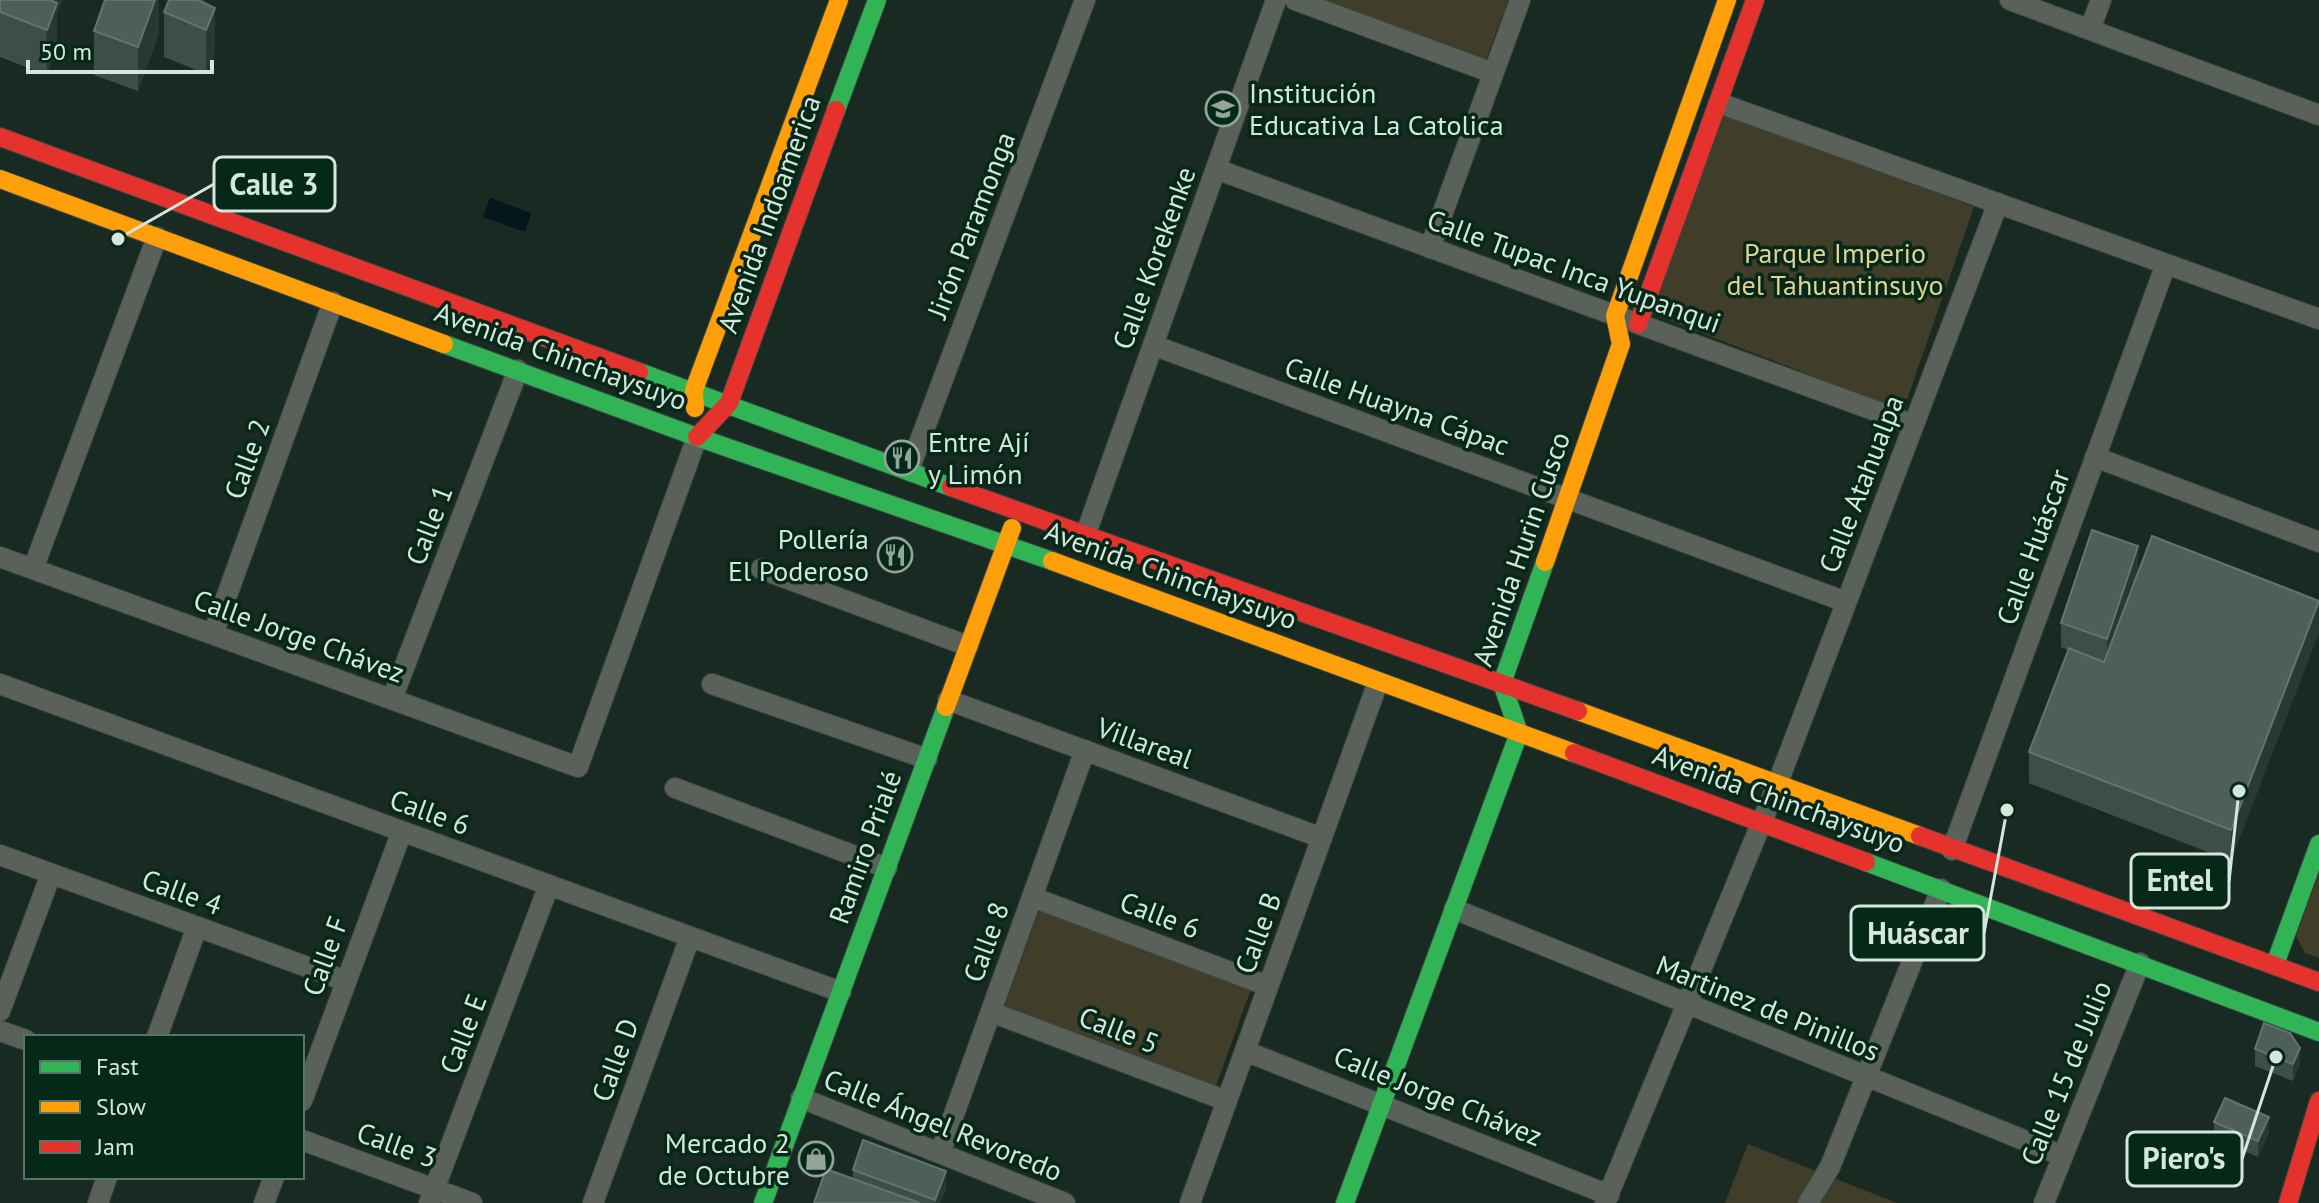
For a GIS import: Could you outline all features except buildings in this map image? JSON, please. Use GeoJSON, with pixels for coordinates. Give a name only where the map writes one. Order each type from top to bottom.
{"type":"FeatureCollection","features":[{"type":"Feature","properties":{"kind":"main road","name":"Avenida Indoamerica"},"geometry":{"type":"LineString","coordinates":[[697,437],[694,390],[839,0]]}},
{"type":"Feature","properties":{"kind":"main road","name":"Avenida Indoamerica"},"geometry":{"type":"LineString","coordinates":[[697,437],[729,403],[877,0]]}},
{"type":"Feature","properties":{"kind":"main road","name":"Avenida Hurin Cusco"},"geometry":{"type":"LineString","coordinates":[[1519,733],[1502,683],[1621,344],[1615,316],[1727,0]]}},
{"type":"Feature","properties":{"kind":"main road"},"geometry":{"type":"LineString","coordinates":[[1638,324],[1755,0]]}},
{"type":"Feature","properties":{"kind":"main road","name":"Avenida Chinchaysuyo"},"geometry":{"type":"LineString","coordinates":[[0,137],[1085,536],[1502,683],[1952,850],[2167,942],[2275,964],[2319,982]]}},
{"type":"Feature","properties":{"kind":"main road","name":"Avenida Chinchaysuyo"},"geometry":{"type":"LineString","coordinates":[[0,179],[697,437],[1006,544],[2319,1032]]}},
{"type":"Feature","properties":{"kind":"main road","name":"Ramiro Prialé"},"geometry":{"type":"LineString","coordinates":[[763,1203],[1018,510]]}},
{"type":"Feature","properties":{"kind":"main road"},"geometry":{"type":"LineString","coordinates":[[1345,1203],[1519,733]]}},
{"type":"Feature","properties":{"kind":"main road"},"geometry":{"type":"LineString","coordinates":[[2275,964],[2319,844]]}},
{"type":"Feature","properties":{"kind":"main road"},"geometry":{"type":"LineString","coordinates":[[2091,945],[2106,935],[2167,942]]}},
{"type":"Feature","properties":{"kind":"main road"},"geometry":{"type":"LineString","coordinates":[[2288,1203],[2319,1101]]}},
{"type":"Feature","properties":{"kind":"main road"},"geometry":{"type":"LineString","coordinates":[[2277,1203],[2296,1173]]}},
{"type":"Feature","properties":{"kind":"street","name":"Jirón Paramonga"},"geometry":{"type":"LineString","coordinates":[[909,470],[1085,0]]}},
{"type":"Feature","properties":{"kind":"street","name":"Calle Korekenke"},"geometry":{"type":"LineString","coordinates":[[1085,536],[1276,0]]}},
{"type":"Feature","properties":{"kind":"street"},"geometry":{"type":"LineString","coordinates":[[1295,0],[1493,73]]}},
{"type":"Feature","properties":{"kind":"street"},"geometry":{"type":"LineString","coordinates":[[1430,248],[1520,0]]}},
{"type":"Feature","properties":{"kind":"street"},"geometry":{"type":"LineString","coordinates":[[2010,0],[2319,115]]}},
{"type":"Feature","properties":{"kind":"street"},"geometry":{"type":"LineString","coordinates":[[2090,29],[2101,0]]}},
{"type":"Feature","properties":{"kind":"street"},"geometry":{"type":"LineString","coordinates":[[1719,103],[2319,319]]}},
{"type":"Feature","properties":{"kind":"street","name":"Calle Tupac Inca Yupanqui"},"geometry":{"type":"LineString","coordinates":[[1216,169],[1914,425]]}},
{"type":"Feature","properties":{"kind":"street","name":"Calle Atahualpa"},"geometry":{"type":"LineString","coordinates":[[1607,1199],[1777,785],[1998,203]]}},
{"type":"Feature","properties":{"kind":"street"},"geometry":{"type":"LineString","coordinates":[[33,569],[157,237]]}},
{"type":"Feature","properties":{"kind":"street","name":"Calle Huáscar"},"geometry":{"type":"LineString","coordinates":[[1952,850],[2166,264]]}},
{"type":"Feature","properties":{"kind":"street","name":"Calle 2"},"geometry":{"type":"LineString","coordinates":[[213,634],[333,302]]}},
{"type":"Feature","properties":{"kind":"street","name":"Calle Huayna Cápac"},"geometry":{"type":"LineString","coordinates":[[1153,345],[1846,602]]}},
{"type":"Feature","properties":{"kind":"street","name":"Calle 1"},"geometry":{"type":"LineString","coordinates":[[392,699],[518,370]]}},
{"type":"Feature","properties":{"kind":"street","name":"Avenida Indoamerica"},"geometry":{"type":"LineString","coordinates":[[578,767],[697,437]]}},
{"type":"Feature","properties":{"kind":"street"},"geometry":{"type":"LineString","coordinates":[[2095,457],[2319,542]]}},
{"type":"Feature","properties":{"kind":"street","name":"Calle Jorge Chávez"},"geometry":{"type":"LineString","coordinates":[[0,557],[578,767]]}},
{"type":"Feature","properties":{"kind":"street"},"geometry":{"type":"LineString","coordinates":[[761,569],[968,646]]}},
{"type":"Feature","properties":{"kind":"street","name":"Calle B"},"geometry":{"type":"LineString","coordinates":[[1190,1203],[1378,682]]}},
{"type":"Feature","properties":{"kind":"street","name":"Calle 6"},"geometry":{"type":"LineString","coordinates":[[0,684],[841,992]]}},
{"type":"Feature","properties":{"kind":"street"},"geometry":{"type":"LineString","coordinates":[[712,684],[927,759]]}},
{"type":"Feature","properties":{"kind":"street","name":"Villareal"},"geometry":{"type":"LineString","coordinates":[[948,700],[1322,838]]}},
{"type":"Feature","properties":{"kind":"street","name":"Calle 8"},"geometry":{"type":"LineString","coordinates":[[940,1153],[1085,750]]}},
{"type":"Feature","properties":{"kind":"street"},"geometry":{"type":"LineString","coordinates":[[675,788],[887,868]]}},
{"type":"Feature","properties":{"kind":"street","name":"Calle F"},"geometry":{"type":"LineString","coordinates":[[304,1096],[402,831]]}},
{"type":"Feature","properties":{"kind":"street","name":"Calle 4"},"geometry":{"type":"LineString","coordinates":[[0,855],[346,981]]}},
{"type":"Feature","properties":{"kind":"street"},"geometry":{"type":"LineString","coordinates":[[0,1011],[51,874]]}},
{"type":"Feature","properties":{"kind":"street","name":"Calle E"},"geometry":{"type":"LineString","coordinates":[[432,1196],[549,885]]}},
{"type":"Feature","properties":{"kind":"street"},"geometry":{"type":"LineString","coordinates":[[1808,1203],[1830,1167],[1941,889]]}},
{"type":"Feature","properties":{"kind":"street","name":"Calle 6"},"geometry":{"type":"LineString","coordinates":[[1032,897],[1268,986]]}},
{"type":"Feature","properties":{"kind":"street","name":"Martinez de Pinillos"},"geometry":{"type":"LineString","coordinates":[[1454,909],[1686,1006],[2063,1156]]}},
{"type":"Feature","properties":{"kind":"street"},"geometry":{"type":"LineString","coordinates":[[158,1035],[197,927]]}},
{"type":"Feature","properties":{"kind":"street","name":"Calle D"},"geometry":{"type":"LineString","coordinates":[[593,1203],[690,937]]}},
{"type":"Feature","properties":{"kind":"street","name":"Calle 15 de Julio"},"geometry":{"type":"LineString","coordinates":[[2044,1203],[2140,963]]}},
{"type":"Feature","properties":{"kind":"street","name":"Calle 5"},"geometry":{"type":"LineString","coordinates":[[991,1012],[1227,1101]]}},
{"type":"Feature","properties":{"kind":"street"},"geometry":{"type":"LineString","coordinates":[[0,1031],[24,1039]]}},
{"type":"Feature","properties":{"kind":"street","name":"Calle Jorge Chávez"},"geometry":{"type":"LineString","coordinates":[[1245,1051],[1382,1103],[1607,1199]]}},
{"type":"Feature","properties":{"kind":"street","name":"Calle Ángel Revoredo"},"geometry":{"type":"LineString","coordinates":[[801,1098],[1065,1203]]}},
{"type":"Feature","properties":{"kind":"street","name":"Calle 3"},"geometry":{"type":"LineString","coordinates":[[304,1141],[432,1196],[472,1203]]}},
{"type":"Feature","properties":{"kind":"street"},"geometry":{"type":"LineString","coordinates":[[98,1203],[106,1179]]}},
{"type":"Feature","properties":{"kind":"street"},"geometry":{"type":"LineString","coordinates":[[264,1203],[273,1179]]}},
{"type":"Feature","properties":{"kind":"green space"},"geometry":{"type":"Polygon","coordinates":[[[1310,0],[1508,0],[1484,65],[1310,0]]]}},
{"type":"Feature","properties":{"kind":"green space","name":"Parque Imperio del Tahuantinsuyo"},"geometry":{"type":"Polygon","coordinates":[[[1722,113],[1974,207],[1903,411],[1650,313],[1722,113]]]}},
{"type":"Feature","properties":{"kind":"green space"},"geometry":{"type":"Polygon","coordinates":[[[2319,874],[2319,958],[2305,953],[2296,936],[2319,874]]]}},
{"type":"Feature","properties":{"kind":"green space"},"geometry":{"type":"Polygon","coordinates":[[[1039,911],[1251,989],[1216,1086],[1004,1008],[1039,911]]]}},
{"type":"Feature","properties":{"kind":"green space"},"geometry":{"type":"Polygon","coordinates":[[[1748,1144],[1897,1203],[1725,1203],[1748,1144]]]}},
{"type":"Feature","properties":{"kind":"shaded area"},"geometry":{"type":"Polygon","coordinates":[[[490,198],[531,213],[525,232],[483,217],[490,198]]]}},
{"type":"Feature","properties":{"kind":"traffic: fast"},"geometry":{"type":"LineString","coordinates":[[836,110],[877,0]]}},
{"type":"Feature","properties":{"kind":"traffic: fast"},"geometry":{"type":"LineString","coordinates":[[444,344],[697,437],[1052,561]]}},
{"type":"Feature","properties":{"kind":"traffic: fast"},"geometry":{"type":"LineString","coordinates":[[639,372],[951,487]]}},
{"type":"Feature","properties":{"kind":"traffic: fast"},"geometry":{"type":"LineString","coordinates":[[1345,1203],[1519,733],[1502,683],[1545,562]]}},
{"type":"Feature","properties":{"kind":"traffic: fast"},"geometry":{"type":"LineString","coordinates":[[763,1203],[946,707]]}},
{"type":"Feature","properties":{"kind":"traffic: fast"},"geometry":{"type":"LineString","coordinates":[[2275,964],[2319,844]]}},
{"type":"Feature","properties":{"kind":"traffic: fast"},"geometry":{"type":"LineString","coordinates":[[1866,862],[2319,1032]]}},
{"type":"Feature","properties":{"kind":"traffic: slow"},"geometry":{"type":"LineString","coordinates":[[695,408],[694,390],[839,0]]}},
{"type":"Feature","properties":{"kind":"traffic: slow"},"geometry":{"type":"LineString","coordinates":[[1545,562],[1621,344],[1615,316],[1727,0]]}},
{"type":"Feature","properties":{"kind":"traffic: slow"},"geometry":{"type":"LineString","coordinates":[[0,179],[444,344]]}},
{"type":"Feature","properties":{"kind":"traffic: slow"},"geometry":{"type":"LineString","coordinates":[[946,707],[1012,528]]}},
{"type":"Feature","properties":{"kind":"traffic: slow"},"geometry":{"type":"LineString","coordinates":[[1052,561],[1574,753]]}},
{"type":"Feature","properties":{"kind":"traffic: slow"},"geometry":{"type":"LineString","coordinates":[[1578,711],[1920,836]]}},
{"type":"Feature","properties":{"kind":"traffic: jam"},"geometry":{"type":"LineString","coordinates":[[1638,324],[1755,0]]}},
{"type":"Feature","properties":{"kind":"traffic: jam"},"geometry":{"type":"LineString","coordinates":[[697,437],[729,403],[836,110]]}},
{"type":"Feature","properties":{"kind":"traffic: jam"},"geometry":{"type":"LineString","coordinates":[[0,137],[639,372]]}},
{"type":"Feature","properties":{"kind":"traffic: jam"},"geometry":{"type":"LineString","coordinates":[[951,487],[1578,711]]}},
{"type":"Feature","properties":{"kind":"traffic: jam"},"geometry":{"type":"LineString","coordinates":[[1574,753],[1866,862]]}},
{"type":"Feature","properties":{"kind":"traffic: jam"},"geometry":{"type":"LineString","coordinates":[[1920,836],[2319,982]]}},
{"type":"Feature","properties":{"kind":"traffic: jam"},"geometry":{"type":"LineString","coordinates":[[2288,1203],[2319,1101]]}},
{"type":"Feature","properties":{"kind":"place","name":"Institución Educativa La Catolica"},"geometry":{"type":"Point","coordinates":[1223,109]}},
{"type":"Feature","properties":{"kind":"place","name":"Calle 3"},"geometry":{"type":"Point","coordinates":[118,239]}},
{"type":"Feature","properties":{"kind":"place","name":"Entre Ají y Limón"},"geometry":{"type":"Point","coordinates":[902,458]}},
{"type":"Feature","properties":{"kind":"place","name":"Pollería El Poderoso"},"geometry":{"type":"Point","coordinates":[895,555]}},
{"type":"Feature","properties":{"kind":"place","name":"Entel"},"geometry":{"type":"Point","coordinates":[2239,791]}},
{"type":"Feature","properties":{"kind":"place","name":"Huáscar"},"geometry":{"type":"Point","coordinates":[2007,810]}},
{"type":"Feature","properties":{"kind":"place","name":"Piero's"},"geometry":{"type":"Point","coordinates":[2276,1057]}},
{"type":"Feature","properties":{"kind":"place","name":"Mercado 2 de Octubre"},"geometry":{"type":"Point","coordinates":[816,1159]}}]}
